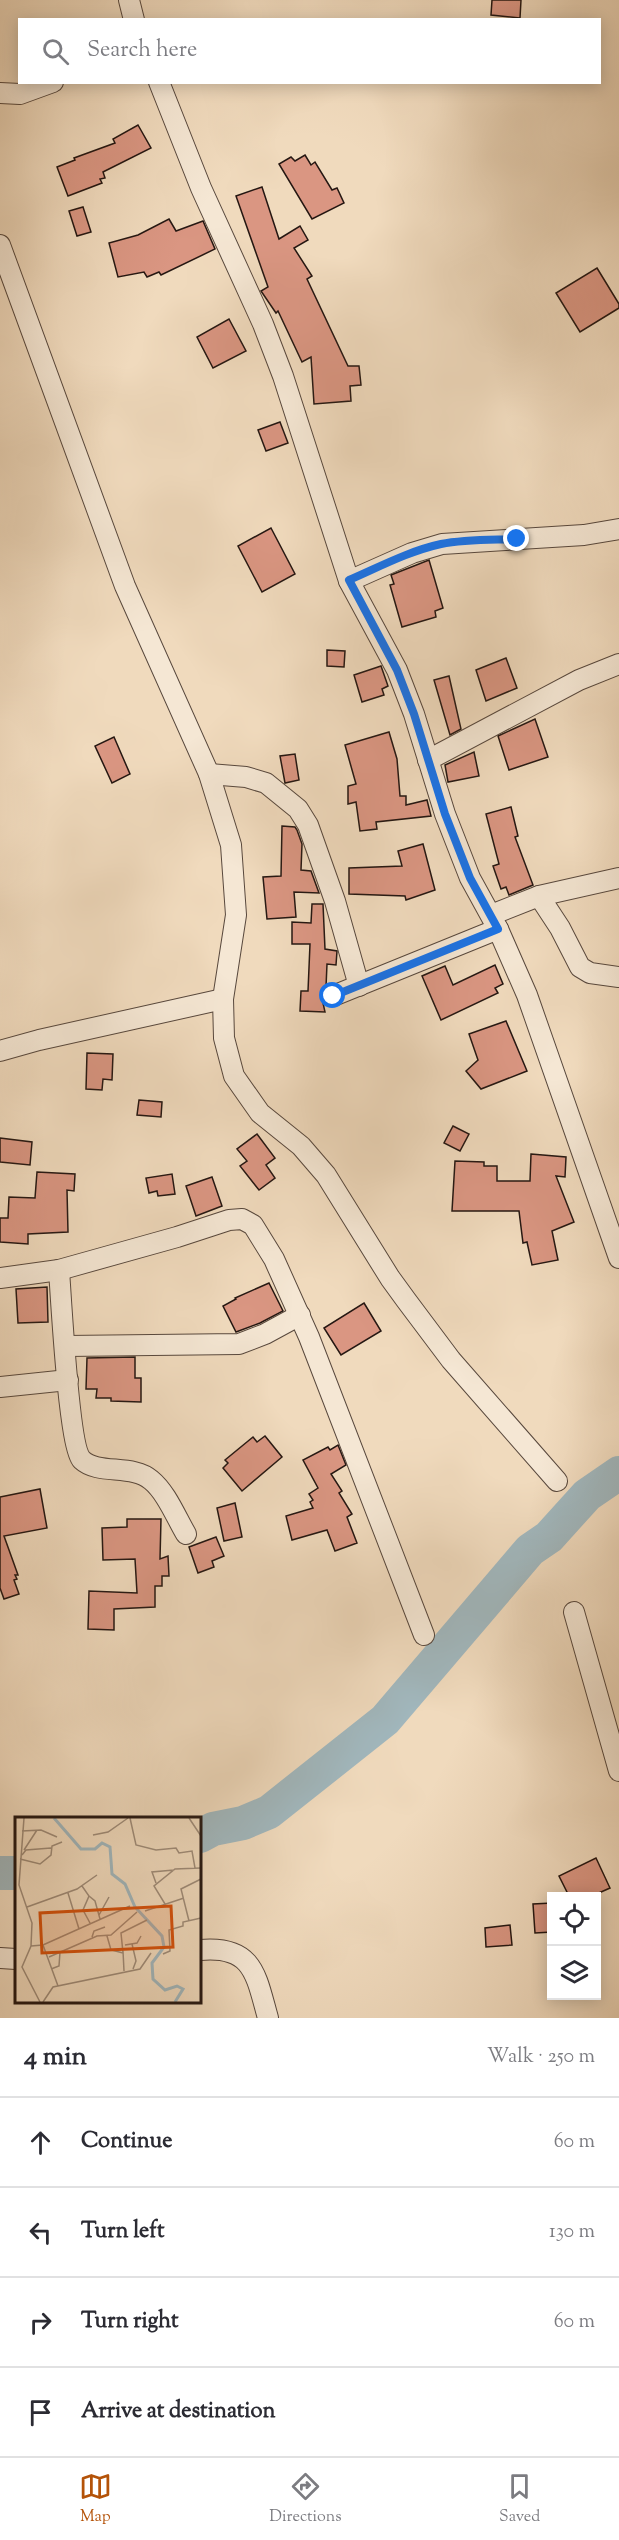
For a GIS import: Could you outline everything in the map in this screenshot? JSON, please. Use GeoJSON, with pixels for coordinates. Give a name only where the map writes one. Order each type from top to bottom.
{"type":"FeatureCollection","features":[{"type":"Feature","properties":{"kind":"street"},"geometry":{"type":"LineString","coordinates":[[0,93],[20,94],[48,84]]}},
{"type":"Feature","properties":{"kind":"street"},"geometry":{"type":"LineString","coordinates":[[160,84],[201,188],[263,324],[283,376],[349,580],[397,670],[414,714],[445,814],[466,867],[527,995],[619,1258]]}},
{"type":"Feature","properties":{"kind":"street"},"geometry":{"type":"LineString","coordinates":[[0,246],[4,267],[125,586],[209,774],[231,845],[236,915],[223,999],[224,1038],[228,1061],[234,1076],[246,1097],[260,1113],[301,1146],[326,1175],[390,1278],[413,1309],[452,1360],[557,1481]]}},
{"type":"Feature","properties":{"kind":"street"},"geometry":{"type":"LineString","coordinates":[[349,580],[412,553],[442,544],[584,535],[619,529]]}},
{"type":"Feature","properties":{"kind":"street"},"geometry":{"type":"LineString","coordinates":[[428,760],[569,685],[619,664]]}},
{"type":"Feature","properties":{"kind":"street"},"geometry":{"type":"LineString","coordinates":[[209,774],[246,777],[266,783],[298,810],[308,825],[335,901],[359,986]]}},
{"type":"Feature","properties":{"kind":"street"},"geometry":{"type":"LineString","coordinates":[[333,996],[494,922],[539,896],[619,878]]}},
{"type":"Feature","properties":{"kind":"street"},"geometry":{"type":"LineString","coordinates":[[539,896],[560,928],[580,967],[590,973],[619,977]]}},
{"type":"Feature","properties":{"kind":"street"},"geometry":{"type":"LineString","coordinates":[[0,1051],[39,1040],[223,999]]}},
{"type":"Feature","properties":{"kind":"street"},"geometry":{"type":"LineString","coordinates":[[0,1278],[58,1270],[229,1220],[242,1219],[253,1225],[274,1259],[300,1315],[375,1502],[424,1635]]}},
{"type":"Feature","properties":{"kind":"street"},"geometry":{"type":"LineString","coordinates":[[58,1270],[75,1445],[80,1459],[90,1465],[136,1472],[151,1480],[186,1534]]}},
{"type":"Feature","properties":{"kind":"street"},"geometry":{"type":"LineString","coordinates":[[66,1346],[239,1344],[265,1334],[300,1315]]}},
{"type":"Feature","properties":{"kind":"street"},"geometry":{"type":"LineString","coordinates":[[0,1387],[68,1380]]}},
{"type":"Feature","properties":{"kind":"street"},"geometry":{"type":"LineString","coordinates":[[574,1612],[619,1772]]}},
{"type":"Feature","properties":{"kind":"street"},"geometry":{"type":"LineString","coordinates":[[201,1950],[237,1954],[254,1969],[267,2018]]}},
{"type":"Feature","properties":{"kind":"street"},"geometry":{"type":"LineString","coordinates":[[0,1958],[15,1959]]}},
{"type":"Feature","properties":{"kind":"building"},"geometry":{"type":"Polygon","coordinates":[[[492,0],[521,0],[520,18],[491,15],[492,0]]]}},
{"type":"Feature","properties":{"kind":"building"},"geometry":{"type":"Polygon","coordinates":[[[138,125],[151,148],[103,172],[105,178],[100,179],[102,183],[68,196],[57,167],[75,160],[74,158],[115,143],[113,139],[138,125]]]}},
{"type":"Feature","properties":{"kind":"building"},"geometry":{"type":"Polygon","coordinates":[[[305,155],[311,165],[315,162],[332,190],[337,188],[344,203],[312,219],[279,164],[291,157],[295,161],[305,155]]]}},
{"type":"Feature","properties":{"kind":"building"},"geometry":{"type":"Polygon","coordinates":[[[262,187],[279,239],[300,226],[308,240],[294,248],[312,276],[307,279],[348,366],[359,366],[361,385],[350,386],[351,401],[314,404],[311,357],[302,362],[278,311],[276,313],[261,291],[268,287],[236,196],[262,187]]]}},
{"type":"Feature","properties":{"kind":"building"},"geometry":{"type":"Polygon","coordinates":[[[83,207],[91,232],[77,236],[69,211],[83,207]]]}},
{"type":"Feature","properties":{"kind":"building"},"geometry":{"type":"Polygon","coordinates":[[[169,219],[176,231],[203,221],[215,249],[161,275],[159,272],[147,277],[144,272],[118,277],[109,243],[138,235],[169,219]]]}},
{"type":"Feature","properties":{"kind":"building"},"geometry":{"type":"Polygon","coordinates":[[[597,268],[619,304],[619,308],[580,332],[556,293],[597,268]]]}},
{"type":"Feature","properties":{"kind":"building"},"geometry":{"type":"Polygon","coordinates":[[[229,319],[246,351],[213,368],[197,337],[229,319]]]}},
{"type":"Feature","properties":{"kind":"building"},"geometry":{"type":"Polygon","coordinates":[[[280,422],[288,443],[266,451],[258,430],[280,422]]]}},
{"type":"Feature","properties":{"kind":"building"},"geometry":{"type":"Polygon","coordinates":[[[271,528],[295,574],[262,592],[238,546],[271,528]]]}},
{"type":"Feature","properties":{"kind":"building"},"geometry":{"type":"Polygon","coordinates":[[[429,560],[443,608],[435,611],[436,617],[402,627],[390,585],[394,584],[391,575],[429,560]]]}},
{"type":"Feature","properties":{"kind":"building"},"geometry":{"type":"Polygon","coordinates":[[[327,650],[345,651],[344,667],[327,666],[327,650]]]}},
{"type":"Feature","properties":{"kind":"building"},"geometry":{"type":"Polygon","coordinates":[[[506,658],[517,688],[486,701],[476,670],[506,658]]]}},
{"type":"Feature","properties":{"kind":"building"},"geometry":{"type":"Polygon","coordinates":[[[381,666],[388,686],[382,689],[384,695],[362,702],[354,675],[381,666]]]}},
{"type":"Feature","properties":{"kind":"building"},"geometry":{"type":"Polygon","coordinates":[[[449,676],[461,729],[450,735],[434,680],[449,676]]]}},
{"type":"Feature","properties":{"kind":"building"},"geometry":{"type":"Polygon","coordinates":[[[535,719],[548,757],[509,770],[498,736],[535,719]]]}},
{"type":"Feature","properties":{"kind":"building"},"geometry":{"type":"Polygon","coordinates":[[[389,732],[397,759],[400,796],[406,796],[406,805],[427,800],[431,816],[376,822],[377,829],[360,831],[356,802],[348,804],[348,786],[356,784],[345,745],[389,732]]]}},
{"type":"Feature","properties":{"kind":"building"},"geometry":{"type":"Polygon","coordinates":[[[114,737],[130,774],[112,783],[95,746],[114,737]]]}},
{"type":"Feature","properties":{"kind":"building"},"geometry":{"type":"Polygon","coordinates":[[[474,752],[479,776],[448,782],[445,765],[474,752]]]}},
{"type":"Feature","properties":{"kind":"building"},"geometry":{"type":"Polygon","coordinates":[[[295,754],[299,780],[285,783],[280,756],[295,754]]]}},
{"type":"Feature","properties":{"kind":"building"},"geometry":{"type":"Polygon","coordinates":[[[511,807],[518,836],[515,837],[533,885],[509,895],[506,887],[501,889],[493,866],[499,864],[486,814],[511,807]]]}},
{"type":"Feature","properties":{"kind":"building"},"geometry":{"type":"Polygon","coordinates":[[[282,826],[295,827],[297,830],[302,844],[301,870],[311,871],[319,893],[294,892],[296,917],[267,919],[263,877],[281,876],[282,826]]]}},
{"type":"Feature","properties":{"kind":"building"},"geometry":{"type":"Polygon","coordinates":[[[423,844],[435,890],[406,900],[405,896],[349,894],[349,868],[402,866],[398,851],[423,844]]]}},
{"type":"Feature","properties":{"kind":"building"},"geometry":{"type":"Polygon","coordinates":[[[312,904],[323,904],[325,949],[337,951],[336,965],[327,964],[326,987],[321,994],[325,1012],[300,1011],[301,991],[308,991],[310,944],[292,944],[292,922],[311,923],[312,904]]]}},
{"type":"Feature","properties":{"kind":"building"},"geometry":{"type":"Polygon","coordinates":[[[495,965],[503,984],[495,988],[498,993],[441,1020],[422,976],[445,966],[453,985],[495,965]]]}},
{"type":"Feature","properties":{"kind":"building"},"geometry":{"type":"Polygon","coordinates":[[[506,1021],[527,1071],[481,1089],[466,1071],[478,1060],[469,1034],[506,1021]]]}},
{"type":"Feature","properties":{"kind":"building"},"geometry":{"type":"Polygon","coordinates":[[[87,1053],[113,1054],[112,1080],[103,1079],[102,1090],[86,1089],[87,1053]]]}},
{"type":"Feature","properties":{"kind":"building"},"geometry":{"type":"Polygon","coordinates":[[[139,1100],[162,1102],[161,1117],[137,1115],[139,1100]]]}},
{"type":"Feature","properties":{"kind":"building"},"geometry":{"type":"Polygon","coordinates":[[[453,1126],[469,1134],[460,1151],[444,1143],[453,1126]]]}},
{"type":"Feature","properties":{"kind":"building"},"geometry":{"type":"Polygon","coordinates":[[[257,1134],[275,1158],[266,1165],[275,1178],[259,1190],[240,1166],[247,1161],[237,1149],[257,1134]]]}},
{"type":"Feature","properties":{"kind":"building"},"geometry":{"type":"Polygon","coordinates":[[[0,1138],[32,1142],[30,1165],[0,1162],[0,1138]]]}},
{"type":"Feature","properties":{"kind":"building"},"geometry":{"type":"Polygon","coordinates":[[[531,1154],[566,1157],[565,1177],[556,1176],[574,1222],[552,1231],[558,1260],[532,1265],[527,1242],[523,1243],[519,1211],[452,1211],[455,1161],[484,1162],[484,1166],[497,1166],[497,1181],[530,1181],[531,1154]]]}},
{"type":"Feature","properties":{"kind":"building"},"geometry":{"type":"Polygon","coordinates":[[[37,1172],[75,1174],[74,1191],[67,1190],[68,1232],[28,1234],[28,1244],[0,1242],[0,1218],[8,1218],[9,1197],[35,1198],[37,1172]]]}},
{"type":"Feature","properties":{"kind":"building"},"geometry":{"type":"Polygon","coordinates":[[[172,1174],[175,1194],[158,1196],[157,1191],[149,1193],[146,1178],[172,1174]]]}},
{"type":"Feature","properties":{"kind":"building"},"geometry":{"type":"Polygon","coordinates":[[[212,1177],[222,1206],[196,1216],[186,1186],[212,1177]]]}},
{"type":"Feature","properties":{"kind":"building"},"geometry":{"type":"Polygon","coordinates":[[[269,1283],[283,1311],[236,1332],[223,1306],[269,1283]]]}},
{"type":"Feature","properties":{"kind":"building"},"geometry":{"type":"Polygon","coordinates":[[[47,1287],[48,1322],[18,1323],[16,1289],[47,1287]]]}},
{"type":"Feature","properties":{"kind":"building"},"geometry":{"type":"Polygon","coordinates":[[[364,1303],[381,1331],[341,1355],[324,1328],[364,1303]]]}},
{"type":"Feature","properties":{"kind":"building"},"geometry":{"type":"Polygon","coordinates":[[[135,1357],[135,1378],[141,1378],[141,1402],[96,1398],[97,1389],[86,1389],[87,1358],[135,1357]]]}},
{"type":"Feature","properties":{"kind":"building"},"geometry":{"type":"Polygon","coordinates":[[[265,1436],[282,1457],[242,1491],[223,1468],[228,1463],[225,1460],[253,1437],[257,1442],[265,1436]]]}},
{"type":"Feature","properties":{"kind":"building"},"geometry":{"type":"Polygon","coordinates":[[[338,1445],[346,1465],[331,1474],[342,1491],[339,1493],[352,1514],[347,1517],[357,1543],[335,1551],[327,1530],[292,1540],[286,1516],[313,1508],[310,1502],[313,1500],[309,1494],[318,1488],[303,1460],[328,1447],[330,1450],[338,1445]]]}},
{"type":"Feature","properties":{"kind":"building"},"geometry":{"type":"Polygon","coordinates":[[[40,1489],[47,1528],[4,1536],[18,1575],[15,1575],[17,1579],[14,1580],[19,1594],[4,1599],[0,1588],[0,1497],[40,1489]]]}},
{"type":"Feature","properties":{"kind":"building"},"geometry":{"type":"Polygon","coordinates":[[[235,1503],[242,1537],[224,1541],[217,1508],[235,1503]]]}},
{"type":"Feature","properties":{"kind":"building"},"geometry":{"type":"Polygon","coordinates":[[[127,1519],[161,1519],[160,1559],[168,1556],[169,1576],[162,1576],[162,1586],[155,1586],[155,1607],[114,1609],[114,1630],[88,1629],[89,1591],[137,1593],[135,1559],[103,1560],[102,1528],[127,1527],[127,1519]]]}},
{"type":"Feature","properties":{"kind":"building"},"geometry":{"type":"Polygon","coordinates":[[[216,1537],[224,1556],[212,1561],[214,1567],[198,1573],[189,1547],[216,1537]]]}},
{"type":"Feature","properties":{"kind":"building"},"geometry":{"type":"Polygon","coordinates":[[[596,1858],[610,1888],[601,1892],[567,1892],[559,1876],[596,1858]]]}},
{"type":"Feature","properties":{"kind":"building"},"geometry":{"type":"Polygon","coordinates":[[[547,1903],[547,1932],[535,1933],[533,1904],[547,1903]]]}},
{"type":"Feature","properties":{"kind":"building"},"geometry":{"type":"Polygon","coordinates":[[[510,1925],[512,1945],[486,1947],[485,1928],[510,1925]]]}},
{"type":"Feature","properties":{"kind":"waterway"},"geometry":{"type":"LineString","coordinates":[[201,1835],[213,1829],[243,1823],[269,1812],[385,1720],[530,1550],[549,1537],[587,1495],[619,1473]]}},
{"type":"Feature","properties":{"kind":"waterway"},"geometry":{"type":"LineString","coordinates":[[0,1873],[15,1873]]}},
{"type":"Feature","properties":{"kind":"route"},"geometry":{"type":"LineString","coordinates":[[333,996],[498,929],[470,878],[445,814],[414,714],[397,670],[349,580],[412,553],[442,544],[471,540],[517,539]]}}]}
